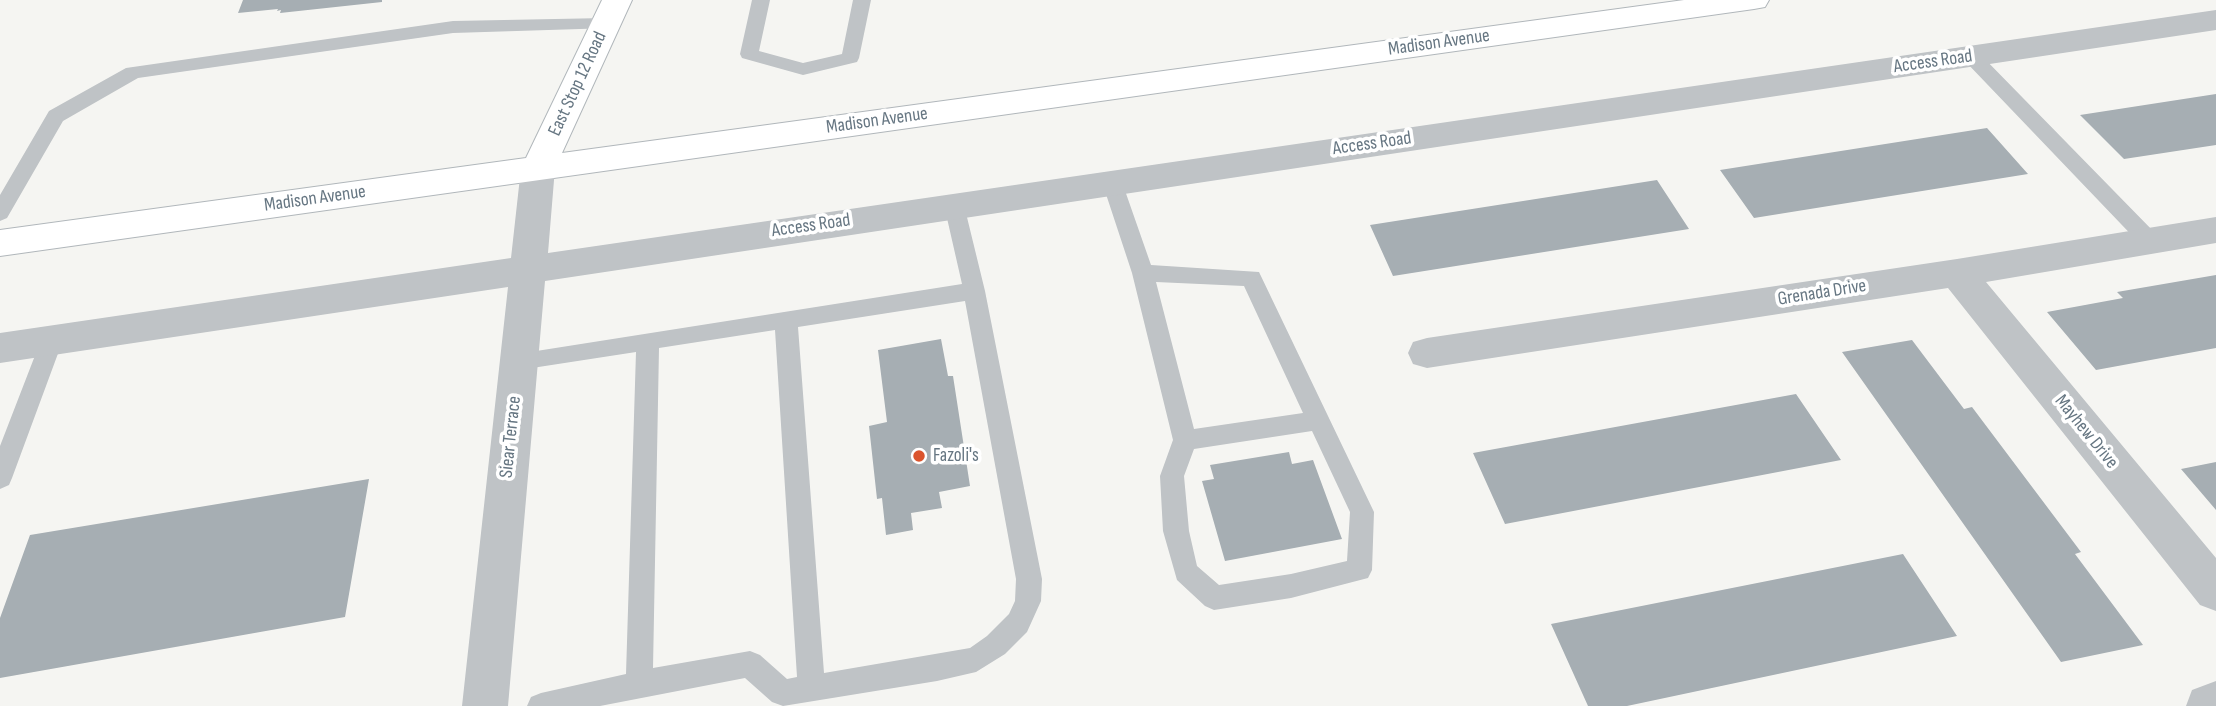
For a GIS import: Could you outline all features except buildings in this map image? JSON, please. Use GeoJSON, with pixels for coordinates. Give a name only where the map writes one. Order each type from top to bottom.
{"type":"FeatureCollection","features":[{"type":"Feature","properties":{"kind":"main road","name":"Madison Avenue"},"geometry":{"type":"LineString","coordinates":[[0,243],[1754,0]]}},
{"type":"Feature","properties":{"kind":"main road","name":"East Stop 12 Road"},"geometry":{"type":"LineString","coordinates":[[538,168],[611,12]]}},
{"type":"Feature","properties":{"kind":"street","name":"Access Road"},"geometry":{"type":"LineString","coordinates":[[0,348],[2216,20]]}},
{"type":"Feature","properties":{"kind":"street","name":"Siear Terrace"},"geometry":{"type":"LineString","coordinates":[[485,706],[538,168]]}},
{"type":"Feature","properties":{"kind":"street","name":"Grenada Drive"},"geometry":{"type":"LineString","coordinates":[[1427,353],[1957,273],[2216,230]]}},
{"type":"Feature","properties":{"kind":"street","name":"Mayhew Drive"},"geometry":{"type":"LineString","coordinates":[[1957,273],[2216,591]]}},
{"type":"Feature","properties":{"kind":"street"},"geometry":{"type":"LineString","coordinates":[[2209,706],[2216,704]]}},
{"type":"Feature","properties":{"kind":"lane"},"geometry":{"type":"LineString","coordinates":[[761,0],[750,54],[803,69],[850,58],[862,0]]}},
{"type":"Feature","properties":{"kind":"lane"},"geometry":{"type":"LineString","coordinates":[[0,213],[56,116],[133,72],[453,27],[611,12]]}},
{"type":"Feature","properties":{"kind":"lane"},"geometry":{"type":"LineString","coordinates":[[1971,56],[2150,241]]}},
{"type":"Feature","properties":{"kind":"lane"},"geometry":{"type":"LineString","coordinates":[[1112,182],[1143,273],[1185,440],[1172,476],[1176,531],[1186,572],[1214,598],[1291,586],[1359,570],[1362,512],[1251,278],[1143,273]]}},
{"type":"Feature","properties":{"kind":"lane"},"geometry":{"type":"LineString","coordinates":[[541,706],[639,684],[750,664],[782,693],[811,688],[976,659],[996,646],[1018,623],[1028,601],[1029,579],[974,291],[954,205]]}},
{"type":"Feature","properties":{"kind":"lane"},"geometry":{"type":"LineString","coordinates":[[519,361],[974,291]]}},
{"type":"Feature","properties":{"kind":"lane"},"geometry":{"type":"LineString","coordinates":[[786,320],[811,688]]}},
{"type":"Feature","properties":{"kind":"lane"},"geometry":{"type":"LineString","coordinates":[[0,478],[52,340]]}},
{"type":"Feature","properties":{"kind":"lane"},"geometry":{"type":"LineString","coordinates":[[639,684],[648,341]]}},
{"type":"Feature","properties":{"kind":"lane"},"geometry":{"type":"LineString","coordinates":[[1185,440],[1320,420]]}},
{"type":"Feature","properties":{"kind":"place","name":"Fazoli's"},"geometry":{"type":"Point","coordinates":[919,456]}}]}
